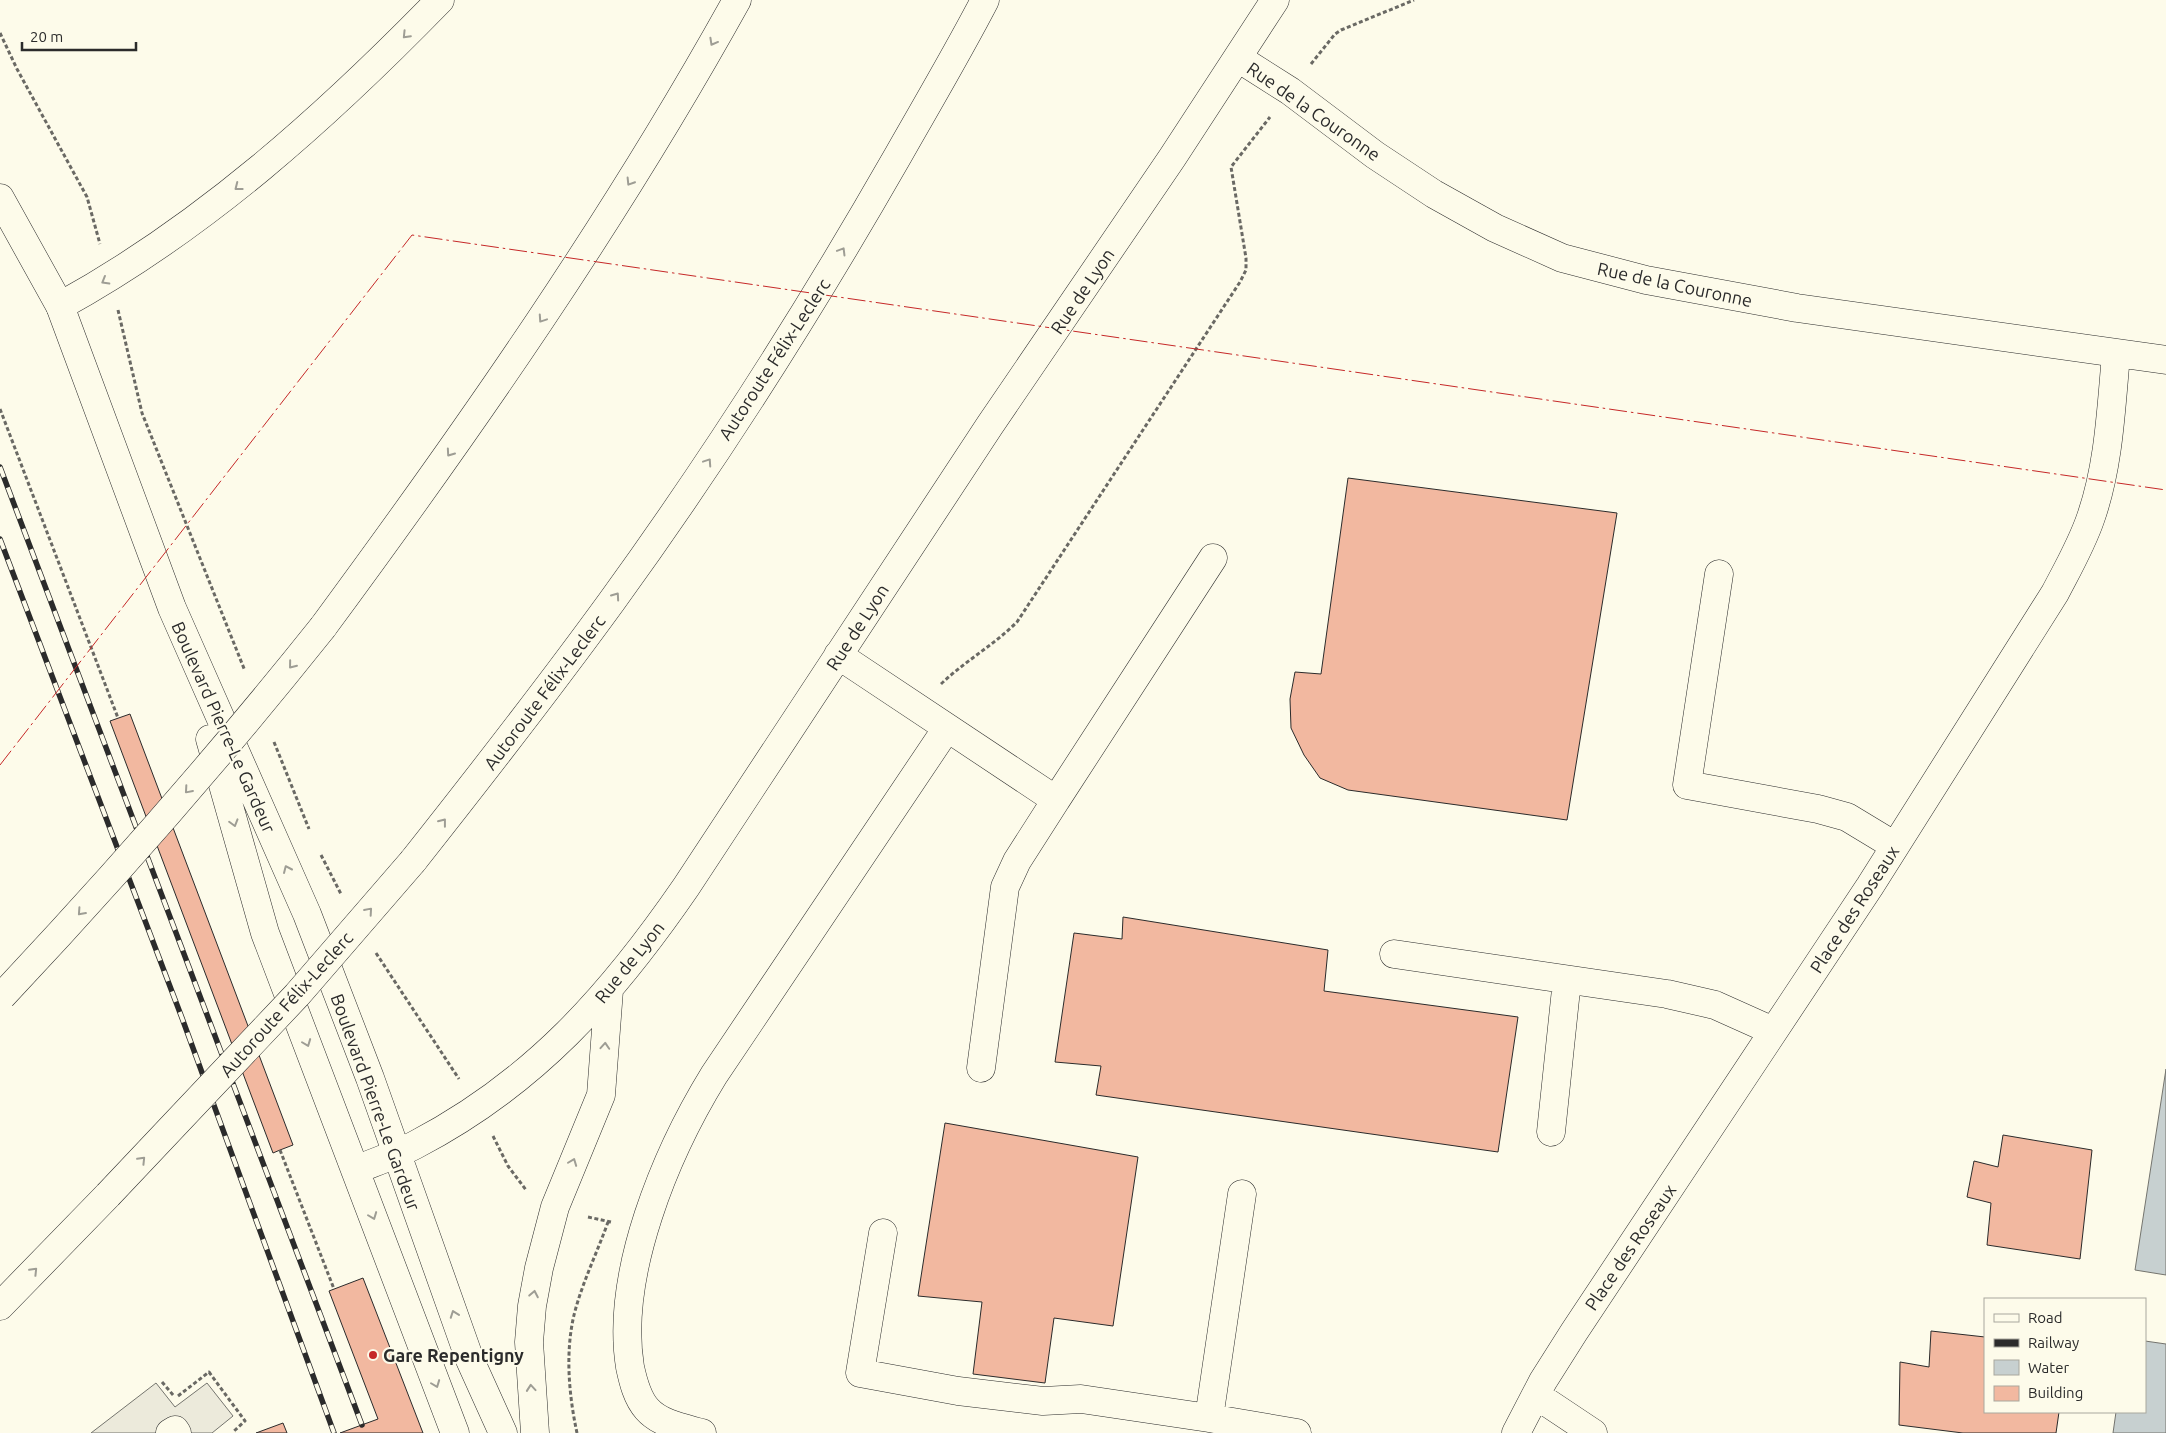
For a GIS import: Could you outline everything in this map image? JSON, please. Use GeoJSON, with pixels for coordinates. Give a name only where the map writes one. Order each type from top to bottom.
{"type":"FeatureCollection","features":[{"type":"Feature","properties":{"kind":"main road"},"geometry":{"type":"LineString","coordinates":[[60,306],[140,259],[253,175],[355,86],[440,0]]}},
{"type":"Feature","properties":{"kind":"main road"},"geometry":{"type":"LineString","coordinates":[[1,997],[123,865],[221,752],[323,627],[448,457],[584,257],[655,141],[737,0]]}},
{"type":"Feature","properties":{"kind":"main road","name":"Autoroute Félix-Leclerc"},"geometry":{"type":"LineString","coordinates":[[0,1306],[108,1196],[291,1002],[413,861],[533,708],[612,601],[792,335],[871,204],[946,73],[984,0]]}},
{"type":"Feature","properties":{"kind":"main road","name":"Rue de Lyon"},"geometry":{"type":"LineString","coordinates":[[355,1170],[396,1154],[436,1134],[518,1079],[558,1045],[609,990],[681,894],[990,424],[1276,0]]}},
{"type":"Feature","properties":{"kind":"main road","name":"Rue de la Couronne"},"geometry":{"type":"LineString","coordinates":[[1238,58],[1290,92],[1375,155],[1434,194],[1495,228],[1562,258],[1646,280],[1787,307],[2116,355],[2166,360]]}},
{"type":"Feature","properties":{"kind":"main road","name":"Boulevard Pierre-Le Gardeur"},"geometry":{"type":"LineString","coordinates":[[0,198],[60,306],[172,608],[306,914],[370,1078],[470,1360],[503,1433]]}},
{"type":"Feature","properties":{"kind":"main road","name":"Place des Roseaux"},"geometry":{"type":"LineString","coordinates":[[1516,1433],[1536,1395],[1574,1332],[1895,846],[2055,593],[2092,517],[2102,481],[2110,429],[2116,355]]}},
{"type":"Feature","properties":{"kind":"main road"},"geometry":{"type":"LineString","coordinates":[[981,1068],[1005,887],[1016,861],[1213,558]]}},
{"type":"Feature","properties":{"kind":"main road"},"geometry":{"type":"LineString","coordinates":[[1719,574],[1687,785],[1818,809],[1847,817],[1895,846]]}},
{"type":"Feature","properties":{"kind":"main road","name":"Boulevard Pierre-Le Gardeur"},"geometry":{"type":"LineString","coordinates":[[172,608],[265,932],[455,1433]]}},
{"type":"Feature","properties":{"kind":"main road"},"geometry":{"type":"LineString","coordinates":[[838,655],[1056,800]]}},
{"type":"Feature","properties":{"kind":"main road"},"geometry":{"type":"LineString","coordinates":[[702,1433],[659,1419],[642,1402],[632,1378],[628,1352],[631,1288],[643,1236],[658,1188],[692,1111],[714,1075],[947,728]]}},
{"type":"Feature","properties":{"kind":"main road"},"geometry":{"type":"LineString","coordinates":[[1394,954],[1667,994],[1715,1005],[1774,1031]]}},
{"type":"Feature","properties":{"kind":"main road"},"geometry":{"type":"LineString","coordinates":[[1551,1132],[1567,980]]}},
{"type":"Feature","properties":{"kind":"main road"},"geometry":{"type":"LineString","coordinates":[[535,1433],[529,1342],[532,1306],[539,1268],[556,1207],[601,1095],[609,990]]}},
{"type":"Feature","properties":{"kind":"main road"},"geometry":{"type":"LineString","coordinates":[[1209,1418],[1242,1194]]}},
{"type":"Feature","properties":{"kind":"main road"},"geometry":{"type":"LineString","coordinates":[[883,1233],[860,1373],[958,1391],[1043,1402],[1081,1399],[1297,1433]]}},
{"type":"Feature","properties":{"kind":"main road"},"geometry":{"type":"LineString","coordinates":[[1536,1395],[1593,1433]]}},
{"type":"Feature","properties":{"kind":"main road"},"geometry":{"type":"LineString","coordinates":[[170,1433],[175,1430],[177,1433]]}},
{"type":"Feature","properties":{"kind":"path"},"geometry":{"type":"LineString","coordinates":[[1335,34],[1414,0]]}},
{"type":"Feature","properties":{"kind":"path"},"geometry":{"type":"LineString","coordinates":[[0,33],[20,76],[77,176],[87,197],[90,210]]}},
{"type":"Feature","properties":{"kind":"path"},"geometry":{"type":"LineString","coordinates":[[938,687],[968,661],[990,647],[1017,622],[1240,282],[1246,270],[1246,258],[1231,167]]}},
{"type":"Feature","properties":{"kind":"path"},"geometry":{"type":"LineString","coordinates":[[0,409],[118,718]]}},
{"type":"Feature","properties":{"kind":"path"},"geometry":{"type":"LineString","coordinates":[[496,1142],[517,1180],[531,1196]]}},
{"type":"Feature","properties":{"kind":"path"},"geometry":{"type":"LineString","coordinates":[[280,1150],[334,1289]]}},
{"type":"Feature","properties":{"kind":"path"},"geometry":{"type":"LineString","coordinates":[[577,1433],[572,1403],[570,1343],[574,1316],[608,1222],[585,1216]]}},
{"type":"Feature","properties":{"kind":"path"},"geometry":{"type":"LineString","coordinates":[[162,1382],[175,1398],[209,1372],[246,1421],[234,1431],[235,1433]]}},
{"type":"Feature","properties":{"kind":"shaded area"},"geometry":{"type":"Polygon","coordinates":[[[156,1383],[175,1407],[207,1383],[233,1416],[212,1433],[91,1433],[156,1383]]]}},
{"type":"Feature","properties":{"kind":"water"},"geometry":{"type":"Polygon","coordinates":[[[2166,1069],[2166,1275],[2135,1270],[2166,1069]]]}},
{"type":"Feature","properties":{"kind":"water"},"geometry":{"type":"Polygon","coordinates":[[[2146,1341],[2166,1344],[2166,1433],[2113,1433],[2116,1413],[2146,1413],[2146,1341]]]}},
{"type":"Feature","properties":{"kind":"building"},"geometry":{"type":"Polygon","coordinates":[[[1348,478],[1617,513],[1567,820],[1348,790],[1320,778],[1304,755],[1291,728],[1290,699],[1295,672],[1321,674],[1348,478]]]}},
{"type":"Feature","properties":{"kind":"building"},"geometry":{"type":"Polygon","coordinates":[[[130,714],[293,1145],[273,1153],[110,721],[130,714]]]}},
{"type":"Feature","properties":{"kind":"building"},"geometry":{"type":"Polygon","coordinates":[[[1123,917],[1328,950],[1324,991],[1518,1017],[1498,1152],[1096,1095],[1101,1066],[1055,1062],[1074,933],[1122,939],[1123,917]]]}},
{"type":"Feature","properties":{"kind":"building"},"geometry":{"type":"Polygon","coordinates":[[[945,1123],[1138,1157],[1113,1326],[1054,1318],[1045,1383],[973,1374],[982,1302],[918,1296],[945,1123]]]}},
{"type":"Feature","properties":{"kind":"building"},"geometry":{"type":"Polygon","coordinates":[[[2003,1135],[2092,1150],[2080,1259],[1987,1245],[1991,1203],[1967,1197],[1974,1161],[1998,1167],[2003,1135]]]}},
{"type":"Feature","properties":{"kind":"building","name":"Gare Repentigny"},"geometry":{"type":"Polygon","coordinates":[[[363,1278],[423,1433],[340,1433],[378,1419],[329,1291],[363,1278]]]}},
{"type":"Feature","properties":{"kind":"building"},"geometry":{"type":"Polygon","coordinates":[[[1931,1331],[1984,1337],[1984,1413],[2059,1413],[2056,1433],[1963,1433],[1899,1425],[1900,1362],[1929,1367],[1931,1331]]]}},
{"type":"Feature","properties":{"kind":"building"},"geometry":{"type":"Polygon","coordinates":[[[283,1423],[287,1433],[256,1433],[283,1423]]]}},
{"type":"Feature","properties":{"kind":"railway"},"geometry":{"type":"LineString","coordinates":[[0,467],[362,1425]]}},
{"type":"Feature","properties":{"kind":"railway"},"geometry":{"type":"LineString","coordinates":[[0,539],[182,1018],[334,1433]]}},
{"type":"Feature","properties":{"kind":"power"},"geometry":{"type":"LineString","coordinates":[[0,765],[412,235],[2166,490]]}},
{"type":"Feature","properties":{"kind":"place","name":"Gare Repentigny"},"geometry":{"type":"Point","coordinates":[373,1355]}}]}
